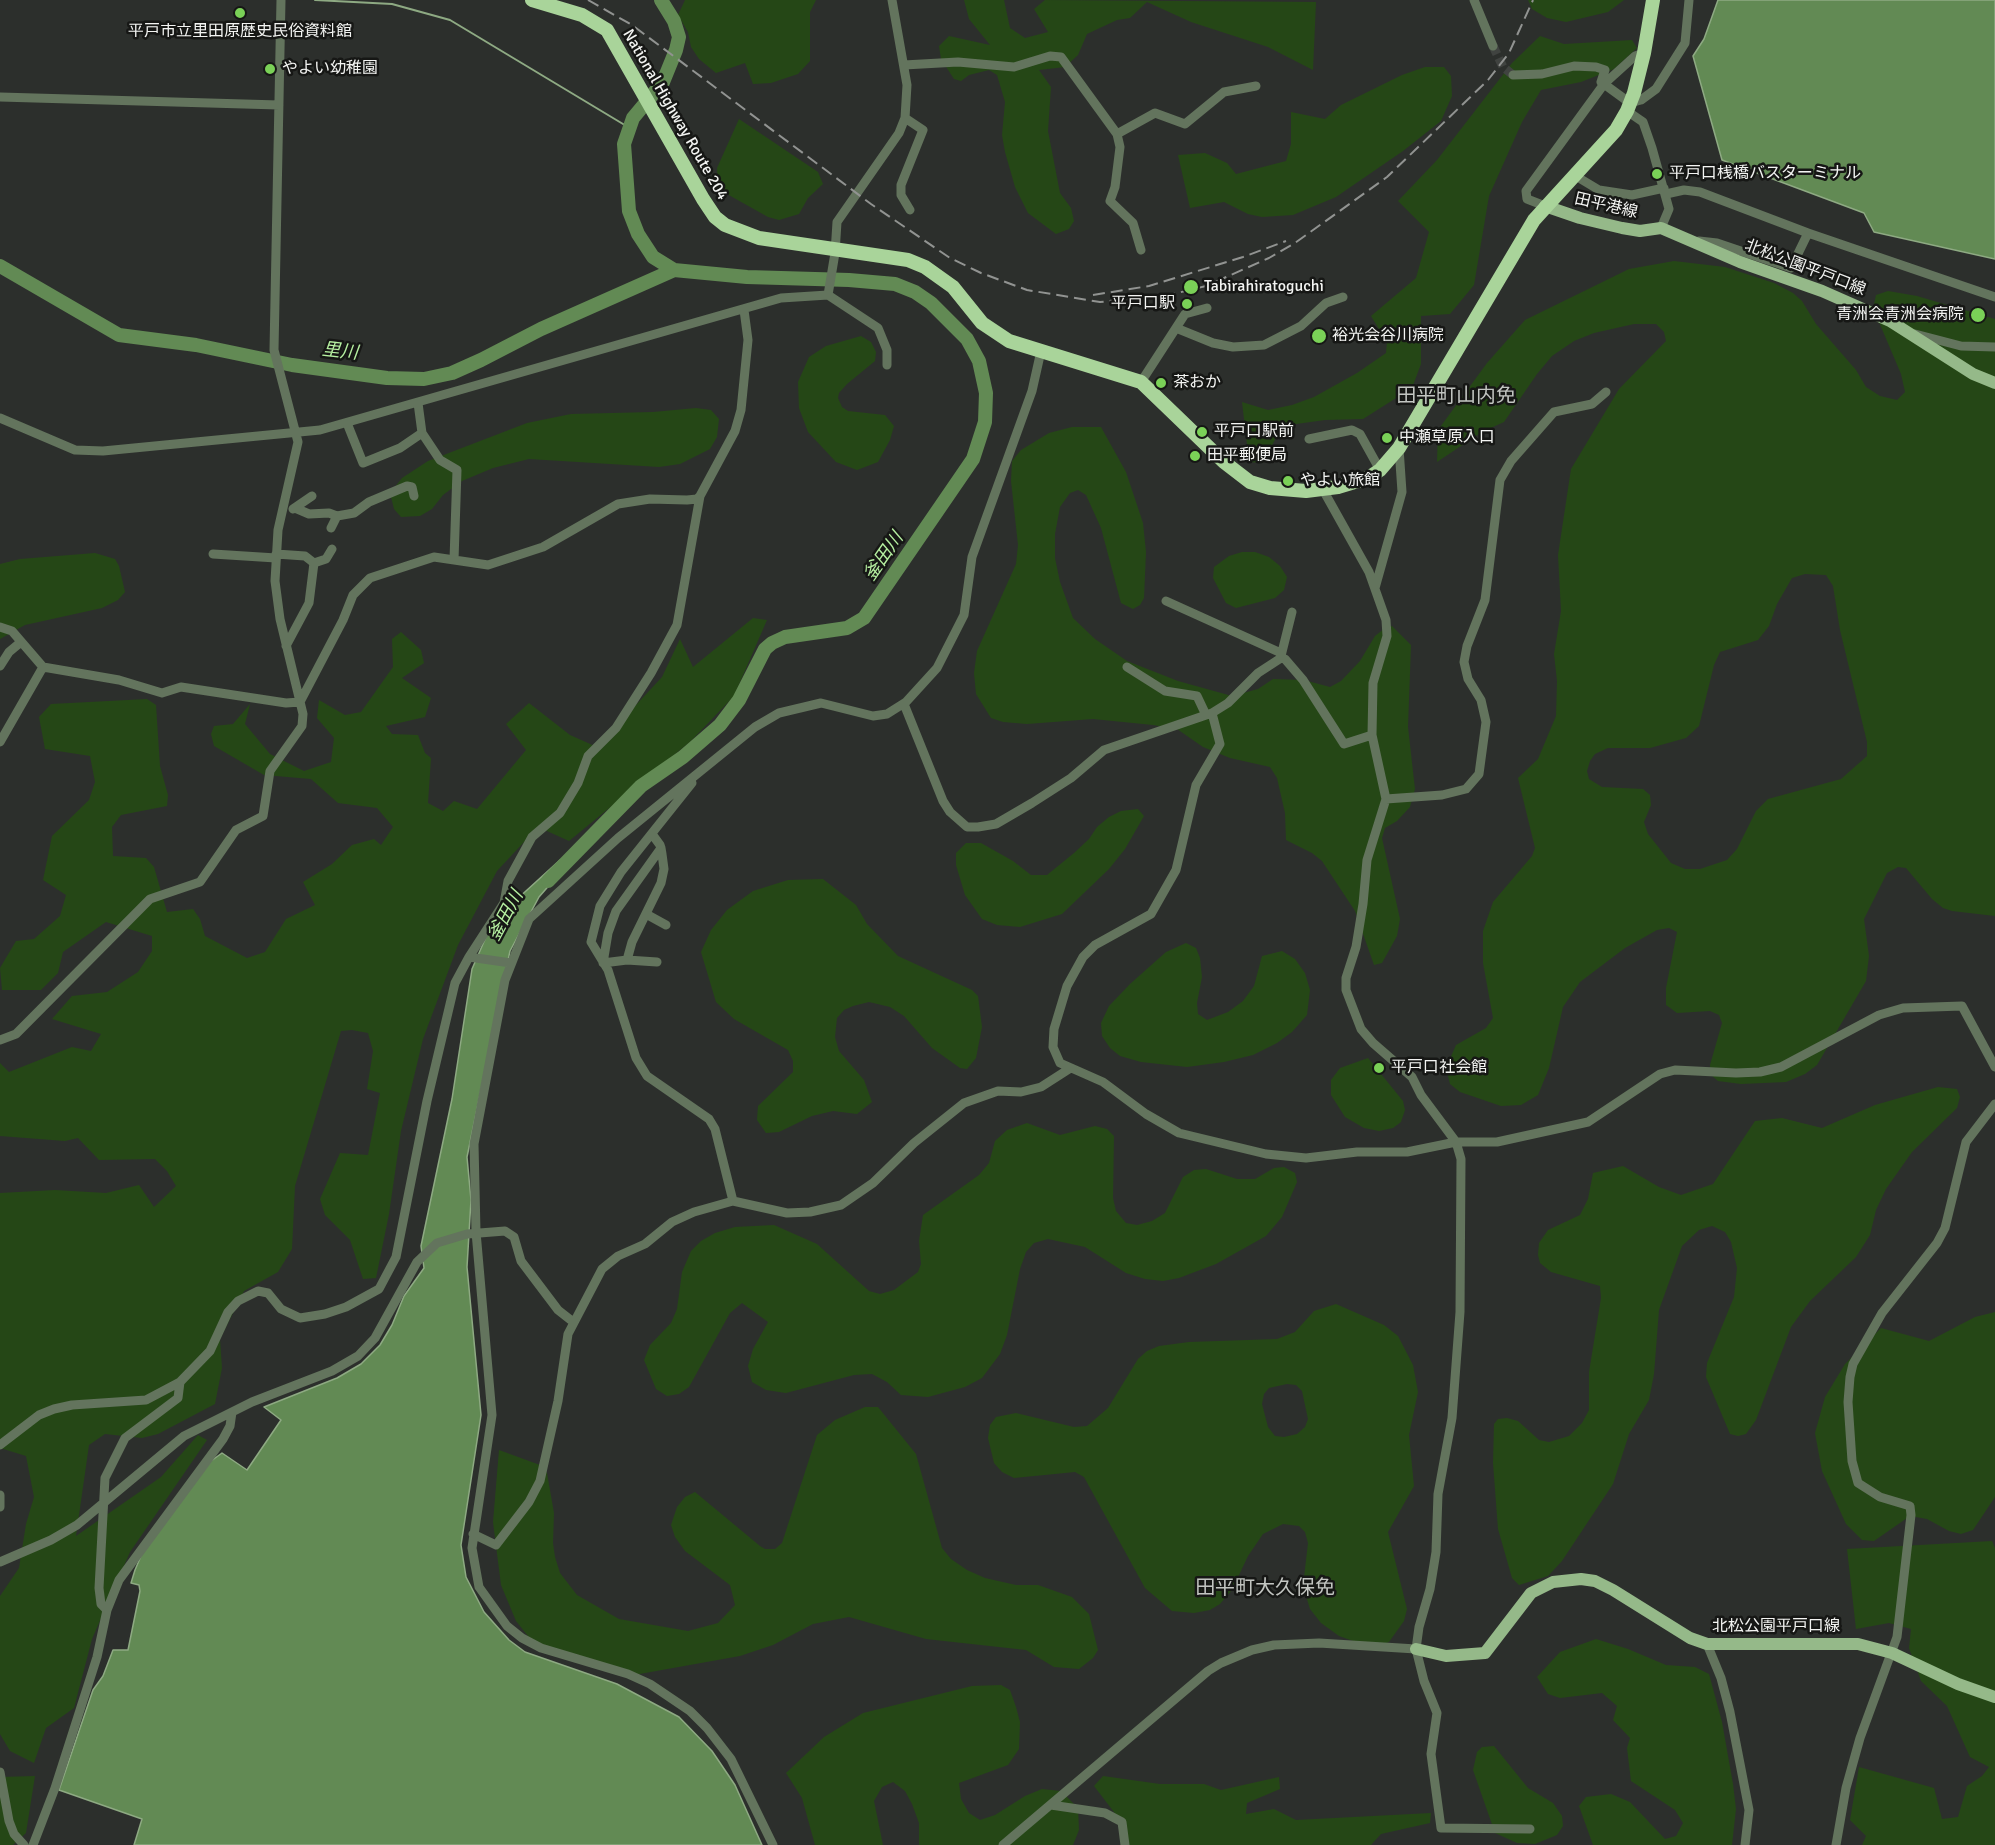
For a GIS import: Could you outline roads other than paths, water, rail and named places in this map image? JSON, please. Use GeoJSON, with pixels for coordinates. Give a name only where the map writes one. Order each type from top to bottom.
{"type":"FeatureCollection","features":[{"type":"Feature","properties":{"kind":"highway","name":"National Highway Route 204"},"geometry":{"type":"LineString","coordinates":[[532,0],[582,15],[607,30],[703,199],[715,217],[725,225],[759,238],[908,260],[925,267],[953,286],[982,323],[1009,341],[1142,382],[1224,462],[1250,482],[1289,490],[1322,488],[1356,482],[1380,470],[1400,448],[1533,220],[1616,129],[1629,107],[1644,53],[1653,0]]}},
{"type":"Feature","properties":{"kind":"main road","name":"田平港線"},"geometry":{"type":"LineString","coordinates":[[1545,206],[1580,218],[1640,231],[1661,228]]}},
{"type":"Feature","properties":{"kind":"main road","name":"北松公園平戸口線"},"geometry":{"type":"LineString","coordinates":[[1661,228],[1740,262],[1851,303],[1913,334],[1973,375],[1995,383]]}},
{"type":"Feature","properties":{"kind":"main road","name":"北松公園平戸口線"},"geometry":{"type":"LineString","coordinates":[[1416,1649],[1446,1656],[1485,1653],[1532,1593],[1547,1584],[1569,1578],[1595,1581],[1690,1638],[1707,1644],[1858,1644],[1892,1653],[1958,1684],[1995,1697]]}},
{"type":"Feature","properties":{"kind":"street"},"geometry":{"type":"LineString","coordinates":[[0,1040],[16,1034],[145,903],[160,893],[196,885],[236,830],[263,816],[270,771],[302,726],[303,714],[286,646],[275,581],[282,511],[297,450],[297,433],[274,350],[281,0]]}},
{"type":"Feature","properties":{"kind":"street"},"geometry":{"type":"LineString","coordinates":[[829,292],[837,222],[899,133],[905,118],[908,85],[892,0]]}},
{"type":"Feature","properties":{"kind":"street"},"geometry":{"type":"LineString","coordinates":[[1474,0],[1493,46]]}},
{"type":"Feature","properties":{"kind":"street"},"geometry":{"type":"LineString","coordinates":[[1629,107],[1656,89],[1685,43],[1689,0]]}},
{"type":"Feature","properties":{"kind":"street"},"geometry":{"type":"LineString","coordinates":[[1545,206],[1527,199],[1526,191],[1604,84],[1635,56],[1644,53]]}},
{"type":"Feature","properties":{"kind":"street"},"geometry":{"type":"LineString","coordinates":[[904,65],[958,62],[1014,67],[1050,56],[1061,57],[1117,134],[1120,147],[1115,187],[1110,201],[1133,223],[1141,250]]}},
{"type":"Feature","properties":{"kind":"street"},"geometry":{"type":"LineString","coordinates":[[1513,75],[1542,74],[1574,66],[1596,67],[1605,70],[1601,82],[1629,107],[1647,129],[1670,209],[1661,228]]}},
{"type":"Feature","properties":{"kind":"street"},"geometry":{"type":"LineString","coordinates":[[1117,134],[1155,113],[1185,124],[1224,92],[1256,86]]}},
{"type":"Feature","properties":{"kind":"street"},"geometry":{"type":"LineString","coordinates":[[0,97],[279,105]]}},
{"type":"Feature","properties":{"kind":"street"},"geometry":{"type":"LineString","coordinates":[[905,118],[923,129],[901,185],[901,195],[910,210]]}},
{"type":"Feature","properties":{"kind":"street"},"geometry":{"type":"LineString","coordinates":[[1574,174],[1599,190],[1632,195],[1684,190],[1700,192],[1808,233],[1995,297]]}},
{"type":"Feature","properties":{"kind":"street"},"geometry":{"type":"LineString","coordinates":[[1693,241],[1717,243],[1791,268],[1808,233]]}},
{"type":"Feature","properties":{"kind":"street"},"geometry":{"type":"LineString","coordinates":[[0,418],[75,450],[145,449],[297,433],[347,423],[782,298],[829,292],[878,328],[887,350],[887,364]]}},
{"type":"Feature","properties":{"kind":"street"},"geometry":{"type":"LineString","coordinates":[[1176,328],[1223,345],[1242,348],[1264,345],[1301,326],[1326,303],[1343,297]]}},
{"type":"Feature","properties":{"kind":"street"},"geometry":{"type":"LineString","coordinates":[[1142,382],[1185,314],[1207,308]]}},
{"type":"Feature","properties":{"kind":"street"},"geometry":{"type":"LineString","coordinates":[[0,1446],[39,1415],[54,1409],[72,1405],[146,1400],[180,1382],[210,1351],[228,1312],[238,1301],[258,1291],[268,1293],[281,1309],[300,1318],[325,1314],[360,1300],[378,1289],[396,1257],[427,1101],[455,983],[504,903],[508,881],[532,837],[560,813],[578,783],[588,756],[616,728],[651,674],[677,625],[700,496],[735,431],[741,410],[748,340],[744,310]]}},
{"type":"Feature","properties":{"kind":"street"},"geometry":{"type":"LineString","coordinates":[[1913,334],[1961,346],[1995,347]]}},
{"type":"Feature","properties":{"kind":"street"},"geometry":{"type":"LineString","coordinates":[[773,1845],[731,1759],[708,1728],[690,1711],[650,1684],[628,1674],[541,1648],[507,1626],[479,1587],[472,1548],[473,1534],[491,1436],[492,1416],[472,1233],[474,1144],[493,1039],[510,963],[529,919],[618,838],[755,727],[778,713],[821,703],[873,716],[887,714],[904,704],[937,668],[964,615],[972,557],[1032,391],[1041,351]]}},
{"type":"Feature","properties":{"kind":"street"},"geometry":{"type":"LineString","coordinates":[[1386,799],[1450,793],[1466,789],[1479,774],[1486,722],[1481,700],[1468,679],[1464,662],[1467,646],[1485,600],[1500,480],[1511,461],[1554,412],[1592,404],[1606,392]]}},
{"type":"Feature","properties":{"kind":"street"},"geometry":{"type":"LineString","coordinates":[[418,403],[423,433],[440,460],[457,470],[454,560]]}},
{"type":"Feature","properties":{"kind":"street"},"geometry":{"type":"LineString","coordinates":[[347,423],[363,463],[400,448],[423,433]]}},
{"type":"Feature","properties":{"kind":"street"},"geometry":{"type":"LineString","coordinates":[[1309,439],[1352,430],[1360,434],[1380,470]]}},
{"type":"Feature","properties":{"kind":"street"},"geometry":{"type":"LineString","coordinates":[[1375,588],[1402,492],[1400,448]]}},
{"type":"Feature","properties":{"kind":"street"},"geometry":{"type":"LineString","coordinates":[[295,508],[309,514],[329,513],[337,516],[354,513],[369,502],[407,486],[412,487],[414,496]]}},
{"type":"Feature","properties":{"kind":"street"},"geometry":{"type":"LineString","coordinates":[[1322,488],[1357,548],[1375,588],[1386,620],[1387,636],[1373,683],[1372,735],[1386,799],[1366,860],[1363,904],[1356,947],[1346,978],[1346,990],[1361,1029],[1373,1043],[1412,1077],[1421,1095],[1456,1142],[1462,1174],[1458,1354],[1452,1418],[1438,1494],[1431,1590],[1419,1627],[1416,1649],[1424,1681],[1437,1713],[1431,1754],[1441,1828],[1530,1829]]}},
{"type":"Feature","properties":{"kind":"street"},"geometry":{"type":"LineString","coordinates":[[282,511],[295,508],[312,496]]}},
{"type":"Feature","properties":{"kind":"street"},"geometry":{"type":"LineString","coordinates":[[300,702],[343,620],[353,595],[366,581],[435,558],[488,565],[543,547],[618,504],[650,499],[698,499],[700,496]]}},
{"type":"Feature","properties":{"kind":"street"},"geometry":{"type":"LineString","coordinates":[[332,528],[337,516]]}},
{"type":"Feature","properties":{"kind":"street"},"geometry":{"type":"LineString","coordinates":[[314,563],[326,559],[332,549]]}},
{"type":"Feature","properties":{"kind":"street"},"geometry":{"type":"LineString","coordinates":[[213,554],[304,556],[314,563]]}},
{"type":"Feature","properties":{"kind":"street"},"geometry":{"type":"LineString","coordinates":[[286,646],[309,603],[314,563]]}},
{"type":"Feature","properties":{"kind":"street"},"geometry":{"type":"LineString","coordinates":[[1166,600],[1281,656],[1303,680],[1344,744],[1372,735]]}},
{"type":"Feature","properties":{"kind":"street"},"geometry":{"type":"LineString","coordinates":[[904,704],[943,801],[950,812],[967,827],[996,824],[1071,778],[1104,750],[1209,714],[1281,656],[1293,612]]}},
{"type":"Feature","properties":{"kind":"street"},"geometry":{"type":"LineString","coordinates":[[0,627],[12,631],[43,668],[119,680],[162,693],[181,687],[286,703],[300,702]]}},
{"type":"Feature","properties":{"kind":"street"},"geometry":{"type":"LineString","coordinates":[[0,666],[9,652],[21,642]]}},
{"type":"Feature","properties":{"kind":"street"},"geometry":{"type":"LineString","coordinates":[[1127,667],[1165,691],[1197,696],[1209,714],[1220,744],[1196,785],[1176,870],[1151,914],[1095,945],[1083,957],[1067,986],[1055,1017],[1053,1047],[1057,1060],[1069,1069],[1095,1078],[1146,1114],[1179,1133],[1266,1154],[1306,1158],[1357,1152],[1407,1152],[1456,1142],[1497,1142],[1588,1122],[1654,1078],[1675,1070],[1736,1073],[1760,1072],[1781,1067],[1879,1015],[1902,1008],[1962,1006],[1995,1067]]}},
{"type":"Feature","properties":{"kind":"street"},"geometry":{"type":"LineString","coordinates":[[0,742],[43,668]]}},
{"type":"Feature","properties":{"kind":"street"},"geometry":{"type":"LineString","coordinates":[[703,770],[621,872],[600,906],[591,942],[608,970],[636,1058],[647,1076],[702,1114],[715,1129],[733,1201]]}},
{"type":"Feature","properties":{"kind":"street"},"geometry":{"type":"LineString","coordinates":[[627,960],[661,883],[664,869],[661,848],[652,834]]}},
{"type":"Feature","properties":{"kind":"street"},"geometry":{"type":"LineString","coordinates":[[603,963],[608,933],[616,911],[661,848]]}},
{"type":"Feature","properties":{"kind":"street"},"geometry":{"type":"LineString","coordinates":[[646,914],[666,925]]}},
{"type":"Feature","properties":{"kind":"street"},"geometry":{"type":"LineString","coordinates":[[472,957],[510,963]]}},
{"type":"Feature","properties":{"kind":"street"},"geometry":{"type":"LineString","coordinates":[[603,963],[627,960],[657,962]]}},
{"type":"Feature","properties":{"kind":"street"},"geometry":{"type":"LineString","coordinates":[[473,1534],[496,1545],[529,1502],[540,1481],[546,1463],[567,1334],[602,1269],[618,1256],[645,1244],[672,1222],[694,1212],[733,1201],[788,1213],[810,1212],[841,1205],[873,1183],[914,1143],[964,1103],[998,1091],[1021,1092],[1041,1087],[1069,1069]]}},
{"type":"Feature","properties":{"kind":"street"},"geometry":{"type":"LineString","coordinates":[[1836,1845],[1846,1788],[1857,1748],[1892,1653],[1903,1603],[1911,1534],[1910,1506],[1880,1497],[1858,1483],[1852,1461],[1848,1402],[1850,1377],[1882,1313],[1937,1243],[1945,1228],[1966,1142],[1995,1104]]}},
{"type":"Feature","properties":{"kind":"street"},"geometry":{"type":"LineString","coordinates":[[0,1562],[51,1540],[77,1525],[184,1436],[232,1412],[323,1375],[357,1356],[375,1338],[417,1262],[437,1243],[472,1233],[505,1231],[514,1237],[521,1261],[558,1310],[572,1321]]}},
{"type":"Feature","properties":{"kind":"street"},"geometry":{"type":"LineString","coordinates":[[396,1257],[408,1275]]}},
{"type":"Feature","properties":{"kind":"street"},"geometry":{"type":"LineString","coordinates":[[107,1610],[101,1604],[99,1588],[106,1503],[105,1478],[125,1438],[178,1398],[180,1382]]}},
{"type":"Feature","properties":{"kind":"street"},"geometry":{"type":"LineString","coordinates":[[33,1845],[55,1788],[97,1657],[107,1610],[124,1570],[223,1439],[230,1426],[232,1412]]}},
{"type":"Feature","properties":{"kind":"street"},"geometry":{"type":"LineString","coordinates":[[0,1495],[0,1507]]}},
{"type":"Feature","properties":{"kind":"street"},"geometry":{"type":"LineString","coordinates":[[1007,1843],[1208,1671],[1221,1663],[1252,1650],[1274,1645],[1319,1643],[1416,1649]]}},
{"type":"Feature","properties":{"kind":"street"},"geometry":{"type":"LineString","coordinates":[[1707,1644],[1721,1678],[1730,1712],[1749,1810],[1745,1845]]}},
{"type":"Feature","properties":{"kind":"street"},"geometry":{"type":"LineString","coordinates":[[0,1772],[9,1821],[14,1834],[24,1845]]}},
{"type":"Feature","properties":{"kind":"street"},"geometry":{"type":"LineString","coordinates":[[1051,1804],[1105,1813],[1122,1822],[1125,1845]]}},
{"type":"Feature","properties":{"kind":"water"},"geometry":{"type":"Polygon","coordinates":[[[1718,0],[1995,0],[1995,259],[1874,232],[1864,213],[1722,160],[1693,56],[1704,39],[1718,0]]]}},
{"type":"Feature","properties":{"kind":"water"},"geometry":{"type":"Polygon","coordinates":[[[560,860],[559,874],[539,897],[510,951],[467,1157],[471,1200],[467,1267],[481,1415],[461,1545],[466,1577],[484,1612],[509,1640],[525,1652],[617,1684],[679,1717],[712,1751],[735,1785],[762,1845],[134,1845],[142,1819],[59,1790],[93,1690],[103,1676],[113,1650],[128,1650],[140,1591],[139,1585],[131,1583],[146,1544],[211,1461],[222,1453],[247,1470],[281,1420],[264,1407],[337,1378],[361,1364],[380,1345],[392,1325],[404,1296],[424,1268],[421,1246],[452,1099],[472,969],[493,921],[560,860]]]}},
{"type":"Feature","properties":{"kind":"waterway"},"geometry":{"type":"LineString","coordinates":[[315,0],[392,4],[450,20],[628,127]]}},
{"type":"Feature","properties":{"kind":"waterway","name":"釜田川"},"geometry":{"type":"LineString","coordinates":[[548,881],[641,786],[683,757],[720,725],[739,700],[765,649],[772,643],[785,637],[847,628],[864,618],[973,459],[985,422],[986,393],[979,361],[967,339],[931,303],[915,292],[895,284],[849,280],[747,277],[674,270],[653,257],[638,234],[629,211],[624,144],[633,118],[663,82],[676,50],[679,37],[674,21],[661,0]]}},
{"type":"Feature","properties":{"kind":"waterway","name":"里川"},"geometry":{"type":"LineString","coordinates":[[0,266],[119,335],[196,345],[292,365],[387,378],[424,379],[452,373],[541,329],[674,270]]}},
{"type":"Feature","properties":{"kind":"tunnel"},"geometry":{"type":"LineString","coordinates":[[1493,46],[1503,67],[1513,75]]}},
{"type":"Feature","properties":{"kind":"railway"},"geometry":{"type":"LineString","coordinates":[[588,0],[632,25],[871,204],[950,258],[981,273],[1027,290],[1100,302],[1165,296],[1206,286],[1269,258],[1295,243],[1387,177],[1488,80],[1509,53],[1533,0]]}},
{"type":"Feature","properties":{"kind":"railway"},"geometry":{"type":"LineString","coordinates":[[1093,295],[1149,286],[1286,241]]}},
{"type":"Feature","properties":{"kind":"place","name":"平戸市立里田原歴史民俗資料館"},"geometry":{"type":"Point","coordinates":[240,13]}},
{"type":"Feature","properties":{"kind":"place","name":"やよい幼稚園"},"geometry":{"type":"Point","coordinates":[270,69]}},
{"type":"Feature","properties":{"kind":"place","name":"平戸口桟橋バスターミナル"},"geometry":{"type":"Point","coordinates":[1657,174]}},
{"type":"Feature","properties":{"kind":"place","name":"Tabirahiratoguchi"},"geometry":{"type":"Point","coordinates":[1191,287]}},
{"type":"Feature","properties":{"kind":"place","name":"平戸口駅"},"geometry":{"type":"Point","coordinates":[1187,304]}},
{"type":"Feature","properties":{"kind":"place","name":"青洲会青洲会病院"},"geometry":{"type":"Point","coordinates":[1978,315]}},
{"type":"Feature","properties":{"kind":"place","name":"裕光会谷川病院"},"geometry":{"type":"Point","coordinates":[1319,336]}},
{"type":"Feature","properties":{"kind":"place","name":"茶おか"},"geometry":{"type":"Point","coordinates":[1161,383]}},
{"type":"Feature","properties":{"kind":"place","name":"平戸口駅前"},"geometry":{"type":"Point","coordinates":[1202,432]}},
{"type":"Feature","properties":{"kind":"place","name":"中瀬草原入口"},"geometry":{"type":"Point","coordinates":[1387,438]}},
{"type":"Feature","properties":{"kind":"place","name":"田平郵便局"},"geometry":{"type":"Point","coordinates":[1195,456]}},
{"type":"Feature","properties":{"kind":"place","name":"やよい旅館"},"geometry":{"type":"Point","coordinates":[1288,481]}},
{"type":"Feature","properties":{"kind":"place","name":"平戸口社会館"},"geometry":{"type":"Point","coordinates":[1379,1068]}},
{"type":"Feature","properties":{"kind":"district","name":"田平町山内免"},"geometry":{"type":"Point","coordinates":[1456,397]}},
{"type":"Feature","properties":{"kind":"district","name":"田平町大久保免"},"geometry":{"type":"Point","coordinates":[1265,1589]}}]}
